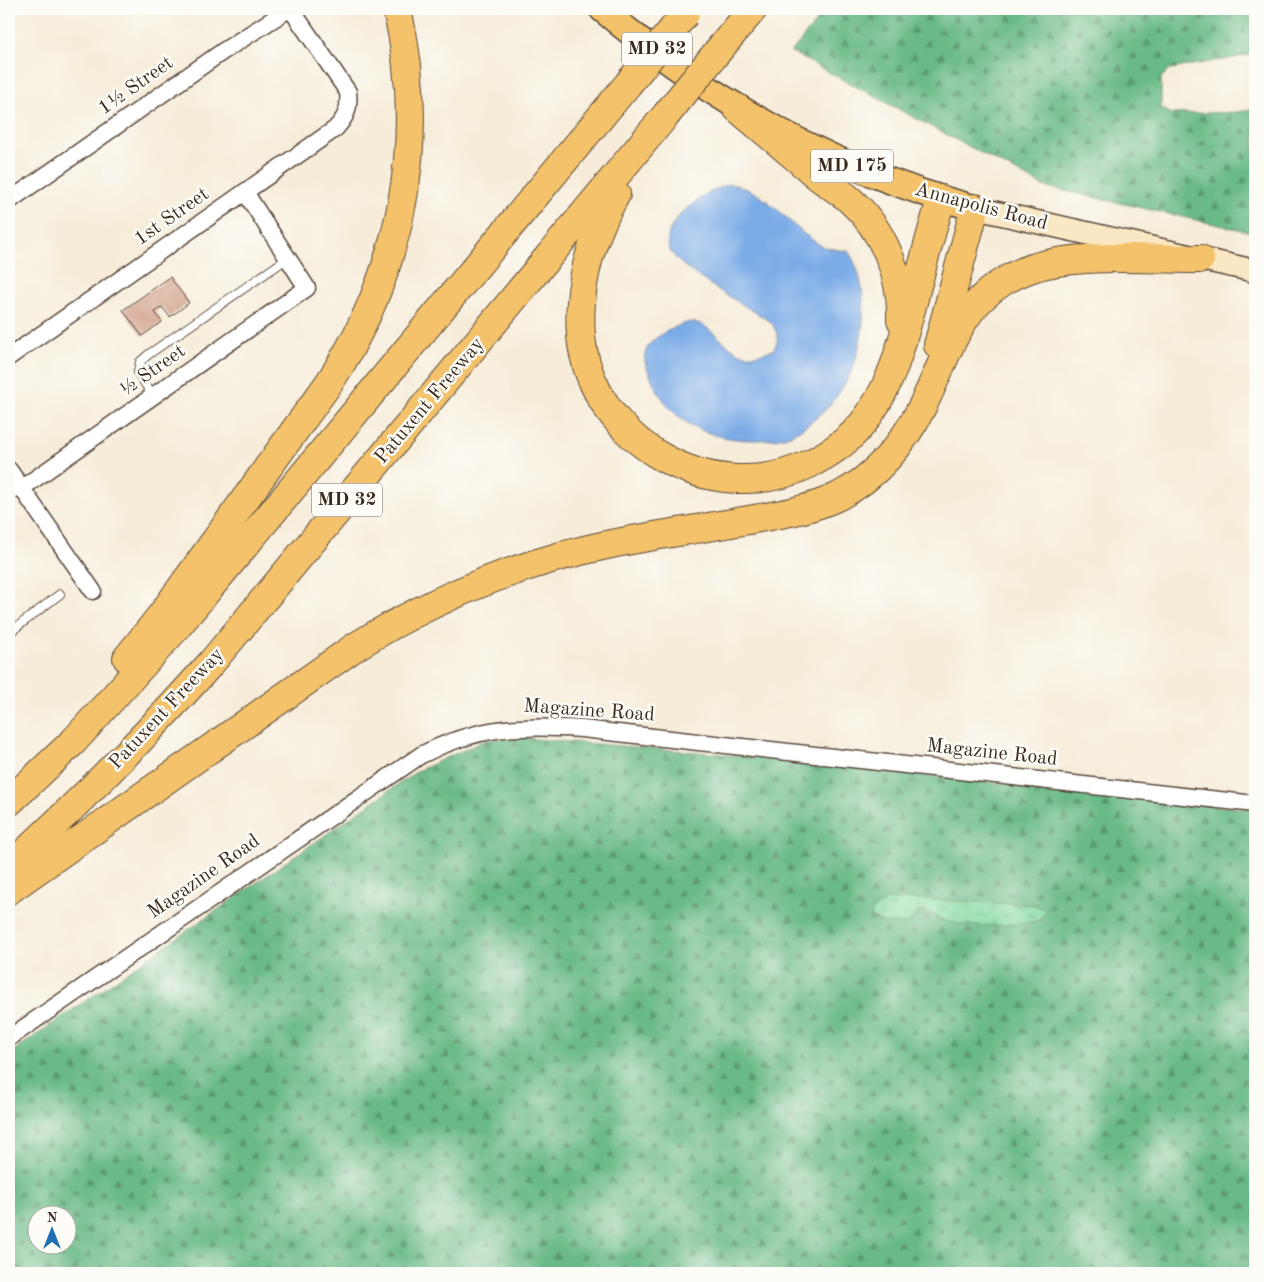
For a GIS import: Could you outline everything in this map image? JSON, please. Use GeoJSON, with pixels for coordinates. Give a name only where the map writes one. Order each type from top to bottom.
{"type":"FeatureCollection","features":[{"type":"Feature","properties":{"kind":"highway"},"geometry":{"type":"LineString","coordinates":[[9,785],[117,670],[163,613],[351,350],[385,272],[404,201],[411,117],[403,36],[397,9]]}},
{"type":"Feature","properties":{"kind":"highway","name":"Patuxent Freeway"},"geometry":{"type":"LineString","coordinates":[[9,867],[54,826],[162,718],[212,662],[753,9]]}},
{"type":"Feature","properties":{"kind":"highway","name":"MD 32"},"geometry":{"type":"LineString","coordinates":[[9,802],[73,742],[189,614],[687,12]]}},
{"type":"Feature","properties":{"kind":"highway"},"geometry":{"type":"LineString","coordinates":[[737,108],[820,178],[851,200],[875,229],[897,277],[902,301],[900,348]]}},
{"type":"Feature","properties":{"kind":"highway"},"geometry":{"type":"LineString","coordinates":[[659,123],[596,235],[586,260],[580,309],[581,338],[598,390],[623,426],[651,452],[685,468],[723,479],[750,480],[773,477],[796,470],[837,447],[870,414],[885,390],[900,348],[941,199]]}},
{"type":"Feature","properties":{"kind":"highway"},"geometry":{"type":"LineString","coordinates":[[922,407],[974,208]]}},
{"type":"Feature","properties":{"kind":"highway"},"geometry":{"type":"LineString","coordinates":[[9,890],[267,708],[392,624],[474,585],[509,571],[610,544],[791,514],[816,506],[840,495],[864,480],[888,458],[906,434],[922,407],[958,327],[974,306],[1008,278],[1032,268],[1059,261],[1200,259]]}},
{"type":"Feature","properties":{"kind":"main road","name":"Annapolis Road"},"geometry":{"type":"LineString","coordinates":[[602,9],[681,72],[737,108],[796,141],[850,166],[941,199],[974,208],[1255,271]]}},
{"type":"Feature","properties":{"kind":"street","name":"1st Street"},"geometry":{"type":"LineString","coordinates":[[9,357],[335,129],[347,113],[349,103],[348,92],[343,82],[290,9]]}},
{"type":"Feature","properties":{"kind":"street","name":"1½ Street"},"geometry":{"type":"LineString","coordinates":[[9,201],[214,58],[290,9]]}},
{"type":"Feature","properties":{"kind":"street"},"geometry":{"type":"LineString","coordinates":[[245,192],[288,258]]}},
{"type":"Feature","properties":{"kind":"street","name":"½ Street"},"geometry":{"type":"LineString","coordinates":[[15,492],[308,288],[288,258]]}},
{"type":"Feature","properties":{"kind":"street"},"geometry":{"type":"LineString","coordinates":[[9,470],[15,492],[93,591]]}},
{"type":"Feature","properties":{"kind":"street","name":"Magazine Road"},"geometry":{"type":"LineString","coordinates":[[9,1038],[386,777],[421,755],[449,741],[492,730],[538,727],[582,729],[1255,804]]}},
{"type":"Feature","properties":{"kind":"lane"},"geometry":{"type":"LineString","coordinates":[[153,397],[138,372],[140,362],[288,258]]}},
{"type":"Feature","properties":{"kind":"lane"},"geometry":{"type":"LineString","coordinates":[[9,633],[60,594]]}},
{"type":"Feature","properties":{"kind":"green space"},"geometry":{"type":"Polygon","coordinates":[[[827,9],[1255,9],[1255,54],[1170,69],[1161,78],[1161,108],[1172,114],[1239,112],[1255,108],[1255,233],[1043,186],[791,52],[827,9]]]}},
{"type":"Feature","properties":{"kind":"green space"},"geometry":{"type":"Polygon","coordinates":[[[522,738],[746,756],[1190,804],[1255,809],[1255,1273],[9,1273],[9,1054],[419,770],[486,740],[522,738]],[[913,899],[887,900],[872,910],[916,913],[926,911],[940,920],[1035,905],[913,899]]]}},
{"type":"Feature","properties":{"kind":"green space"},"geometry":{"type":"Polygon","coordinates":[[[913,899],[1035,905],[1046,910],[1038,921],[995,926],[966,925],[951,922],[925,911],[916,913],[909,924],[883,923],[872,917],[872,910],[887,900],[913,899]]]}},
{"type":"Feature","properties":{"kind":"water"},"geometry":{"type":"Polygon","coordinates":[[[729,184],[743,187],[767,201],[822,246],[848,251],[859,275],[862,289],[862,332],[856,358],[846,382],[832,402],[814,420],[792,434],[779,438],[759,440],[722,437],[707,433],[693,426],[669,408],[660,395],[645,360],[647,348],[656,338],[686,323],[694,322],[701,324],[731,347],[747,355],[773,350],[777,343],[775,329],[771,322],[699,277],[675,257],[669,248],[668,238],[670,230],[681,214],[704,196],[729,184]]]}},
{"type":"Feature","properties":{"kind":"building"},"geometry":{"type":"Polygon","coordinates":[[[170,277],[189,303],[170,317],[162,307],[155,312],[162,322],[142,336],[123,310],[170,277]]]}}]}
